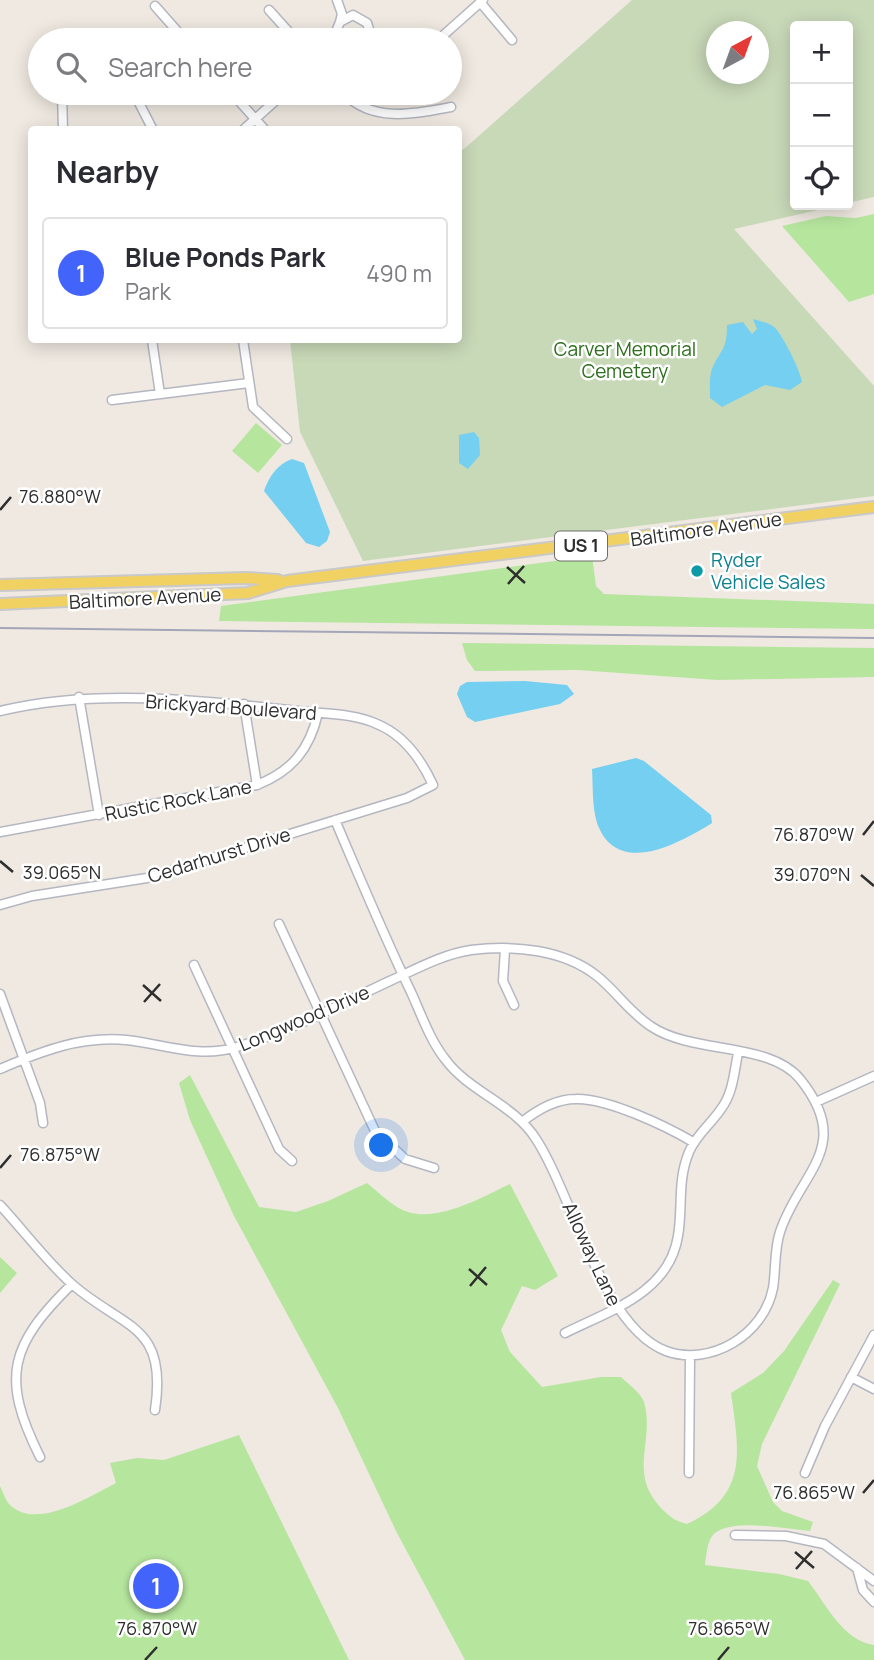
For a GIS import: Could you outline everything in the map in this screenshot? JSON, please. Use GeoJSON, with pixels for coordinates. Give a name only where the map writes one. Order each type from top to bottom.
{"type":"FeatureCollection","features":[{"type":"Feature","properties":{"kind":"main road","name":"Baltimore Avenue"},"geometry":{"type":"LineString","coordinates":[[0,604],[248,593],[288,581],[874,507]]}},
{"type":"Feature","properties":{"kind":"main road","name":"Baltimore Avenue"},"geometry":{"type":"LineString","coordinates":[[0,585],[246,578],[288,581]]}},
{"type":"Feature","properties":{"kind":"street"},"geometry":{"type":"LineString","coordinates":[[337,0],[341,10],[339,28]]}},
{"type":"Feature","properties":{"kind":"street"},"geometry":{"type":"LineString","coordinates":[[452,28],[482,1],[512,40]]}},
{"type":"Feature","properties":{"kind":"street"},"geometry":{"type":"LineString","coordinates":[[155,6],[172,28]]}},
{"type":"Feature","properties":{"kind":"street"},"geometry":{"type":"LineString","coordinates":[[269,10],[285,28]]}},
{"type":"Feature","properties":{"kind":"street"},"geometry":{"type":"LineString","coordinates":[[341,10],[364,19],[366,28]]}},
{"type":"Feature","properties":{"kind":"street"},"geometry":{"type":"LineString","coordinates":[[340,22],[351,16]]}},
{"type":"Feature","properties":{"kind":"street"},"geometry":{"type":"LineString","coordinates":[[62,105],[63,126]]}},
{"type":"Feature","properties":{"kind":"street"},"geometry":{"type":"LineString","coordinates":[[140,105],[151,126]]}},
{"type":"Feature","properties":{"kind":"street"},"geometry":{"type":"LineString","coordinates":[[243,105],[261,126]]}},
{"type":"Feature","properties":{"kind":"street"},"geometry":{"type":"LineString","coordinates":[[247,126],[271,105]]}},
{"type":"Feature","properties":{"kind":"street"},"geometry":{"type":"LineString","coordinates":[[359,105],[389,114],[451,107]]}},
{"type":"Feature","properties":{"kind":"street"},"geometry":{"type":"LineString","coordinates":[[152,343],[160,394]]}},
{"type":"Feature","properties":{"kind":"street"},"geometry":{"type":"LineString","coordinates":[[243,343],[253,407],[287,439]]}},
{"type":"Feature","properties":{"kind":"street"},"geometry":{"type":"LineString","coordinates":[[112,400],[249,383]]}},
{"type":"Feature","properties":{"kind":"street"},"geometry":{"type":"LineString","coordinates":[[79,697],[99,815]]}},
{"type":"Feature","properties":{"kind":"street","name":"Brickyard Boulevard"},"geometry":{"type":"LineString","coordinates":[[0,711],[79,697],[244,704],[369,720],[391,731],[411,749],[433,785]]}},
{"type":"Feature","properties":{"kind":"street"},"geometry":{"type":"LineString","coordinates":[[244,704],[257,785]]}},
{"type":"Feature","properties":{"kind":"street","name":"Rustic Rock Lane"},"geometry":{"type":"LineString","coordinates":[[0,832],[257,785],[273,778],[297,760],[313,735],[318,713]]}},
{"type":"Feature","properties":{"kind":"street","name":"Cedarhurst Drive"},"geometry":{"type":"LineString","coordinates":[[0,905],[32,896],[147,878],[227,850],[407,798],[433,785]]}},
{"type":"Feature","properties":{"kind":"street","name":"Alloway Lane"},"geometry":{"type":"LineString","coordinates":[[335,820],[403,975],[445,1060],[467,1081],[501,1103],[534,1136],[616,1307],[638,1334],[662,1350],[690,1358]]}},
{"type":"Feature","properties":{"kind":"street"},"geometry":{"type":"LineString","coordinates":[[279,924],[375,1131],[405,1159],[434,1168]]}},
{"type":"Feature","properties":{"kind":"street"},"geometry":{"type":"LineString","coordinates":[[505,949],[503,981],[514,1005]]}},
{"type":"Feature","properties":{"kind":"street"},"geometry":{"type":"LineString","coordinates":[[403,975],[449,955],[475,950],[529,949],[575,963],[596,975],[635,1016],[658,1032],[766,1058],[795,1073],[816,1102],[822,1130],[820,1157],[780,1233],[773,1292],[764,1312],[751,1330],[735,1341],[717,1351],[690,1358],[689,1473]]}},
{"type":"Feature","properties":{"kind":"street"},"geometry":{"type":"LineString","coordinates":[[194,965],[279,1149],[292,1161]]}},
{"type":"Feature","properties":{"kind":"street","name":"Longwood Drive"},"geometry":{"type":"LineString","coordinates":[[0,1069],[76,1041],[129,1040],[199,1052],[231,1049],[265,1038],[403,975]]}},
{"type":"Feature","properties":{"kind":"street"},"geometry":{"type":"LineString","coordinates":[[0,994],[40,1103],[43,1123]]}},
{"type":"Feature","properties":{"kind":"street"},"geometry":{"type":"LineString","coordinates":[[565,1333],[646,1290],[668,1266],[678,1239],[679,1189],[683,1167],[693,1142],[723,1108],[731,1089],[738,1053]]}},
{"type":"Feature","properties":{"kind":"street"},"geometry":{"type":"LineString","coordinates":[[816,1102],[874,1076]]}},
{"type":"Feature","properties":{"kind":"street"},"geometry":{"type":"LineString","coordinates":[[522,1122],[550,1105],[575,1099],[593,1101],[666,1125],[693,1142]]}},
{"type":"Feature","properties":{"kind":"street"},"geometry":{"type":"LineString","coordinates":[[0,1205],[72,1284],[128,1321],[145,1341],[158,1371],[155,1410]]}},
{"type":"Feature","properties":{"kind":"street"},"geometry":{"type":"LineString","coordinates":[[6,1389],[10,1357],[20,1338],[72,1284]]}},
{"type":"Feature","properties":{"kind":"street"},"geometry":{"type":"LineString","coordinates":[[805,1473],[815,1447],[874,1335]]}},
{"type":"Feature","properties":{"kind":"street"},"geometry":{"type":"LineString","coordinates":[[851,1377],[874,1389]]}},
{"type":"Feature","properties":{"kind":"street"},"geometry":{"type":"LineString","coordinates":[[13,1418],[40,1457]]}},
{"type":"Feature","properties":{"kind":"street"},"geometry":{"type":"LineString","coordinates":[[735,1535],[814,1541],[831,1547],[874,1581]]}},
{"type":"Feature","properties":{"kind":"street"},"geometry":{"type":"LineString","coordinates":[[857,1568],[863,1590],[874,1602]]}},
{"type":"Feature","properties":{"kind":"green space","name":"Carver Memorial Cemetery"},"geometry":{"type":"Polygon","coordinates":[[[632,0],[874,0],[874,197],[853,202],[853,21],[790,21],[790,210],[818,210],[734,229],[874,386],[874,496],[363,561],[300,432],[290,343],[462,343],[462,149],[632,0]]]}},
{"type":"Feature","properties":{"kind":"green space"},"geometry":{"type":"Polygon","coordinates":[[[874,214],[874,294],[849,302],[782,226],[826,216],[856,218],[874,214]]]}},
{"type":"Feature","properties":{"kind":"green space"},"geometry":{"type":"Polygon","coordinates":[[[256,423],[282,445],[258,473],[232,451],[256,423]]]}},
{"type":"Feature","properties":{"kind":"green space"},"geometry":{"type":"Polygon","coordinates":[[[592,556],[596,586],[604,594],[874,604],[874,629],[219,621],[221,606],[592,556]]]}},
{"type":"Feature","properties":{"kind":"green space"},"geometry":{"type":"Polygon","coordinates":[[[462,643],[874,648],[874,677],[717,680],[578,670],[475,671],[467,660],[462,643]]]}},
{"type":"Feature","properties":{"kind":"green space"},"geometry":{"type":"Polygon","coordinates":[[[190,1075],[259,1207],[296,1212],[367,1183],[397,1207],[410,1213],[439,1213],[470,1203],[510,1184],[558,1276],[535,1290],[522,1286],[501,1330],[510,1352],[542,1387],[601,1377],[621,1377],[634,1389],[644,1402],[647,1416],[644,1456],[646,1481],[660,1507],[682,1523],[687,1524],[707,1512],[721,1499],[730,1485],[737,1452],[731,1393],[763,1373],[784,1351],[833,1280],[840,1284],[762,1444],[757,1466],[773,1502],[782,1511],[813,1522],[810,1531],[756,1526],[728,1527],[711,1538],[705,1565],[779,1574],[808,1581],[844,1629],[853,1637],[874,1645],[874,1660],[465,1660],[396,1531],[338,1408],[234,1216],[190,1120],[179,1083],[190,1075]]]}},
{"type":"Feature","properties":{"kind":"green space"},"geometry":{"type":"Polygon","coordinates":[[[0,1257],[17,1273],[0,1293],[0,1257]]]}},
{"type":"Feature","properties":{"kind":"green space"},"geometry":{"type":"Polygon","coordinates":[[[239,1435],[349,1660],[0,1660],[0,1486],[9,1504],[22,1512],[50,1513],[116,1483],[110,1463],[137,1458],[164,1460],[239,1435]]]}},
{"type":"Feature","properties":{"kind":"water"},"geometry":{"type":"Polygon","coordinates":[[[753,319],[774,327],[791,353],[802,382],[790,390],[765,385],[722,407],[710,398],[710,379],[712,369],[725,345],[727,325],[743,322],[752,334],[757,329],[753,319]]]}},
{"type":"Feature","properties":{"kind":"water"},"geometry":{"type":"Polygon","coordinates":[[[474,432],[479,438],[480,455],[468,469],[459,463],[459,435],[474,432]]]}},
{"type":"Feature","properties":{"kind":"water"},"geometry":{"type":"Polygon","coordinates":[[[292,459],[304,463],[330,532],[327,541],[319,547],[306,543],[264,491],[274,472],[292,459]]]}},
{"type":"Feature","properties":{"kind":"water"},"geometry":{"type":"Polygon","coordinates":[[[525,681],[567,685],[574,694],[560,704],[475,722],[467,717],[457,694],[460,686],[467,682],[525,681]]]}},
{"type":"Feature","properties":{"kind":"water"},"geometry":{"type":"Polygon","coordinates":[[[636,758],[644,761],[711,815],[712,823],[683,840],[649,852],[633,853],[619,849],[606,840],[595,817],[592,769],[636,758]]]}},
{"type":"Feature","properties":{"kind":"railway"},"geometry":{"type":"LineString","coordinates":[[0,628],[874,638]]}},
{"type":"Feature","properties":{"kind":"place","name":"Ryder Vehicle Sales"},"geometry":{"type":"Point","coordinates":[697,571]}},
{"type":"Feature","properties":{"kind":"place","name":"Blue Ponds Park"},"geometry":{"type":"Point","coordinates":[156,1586]}}]}
